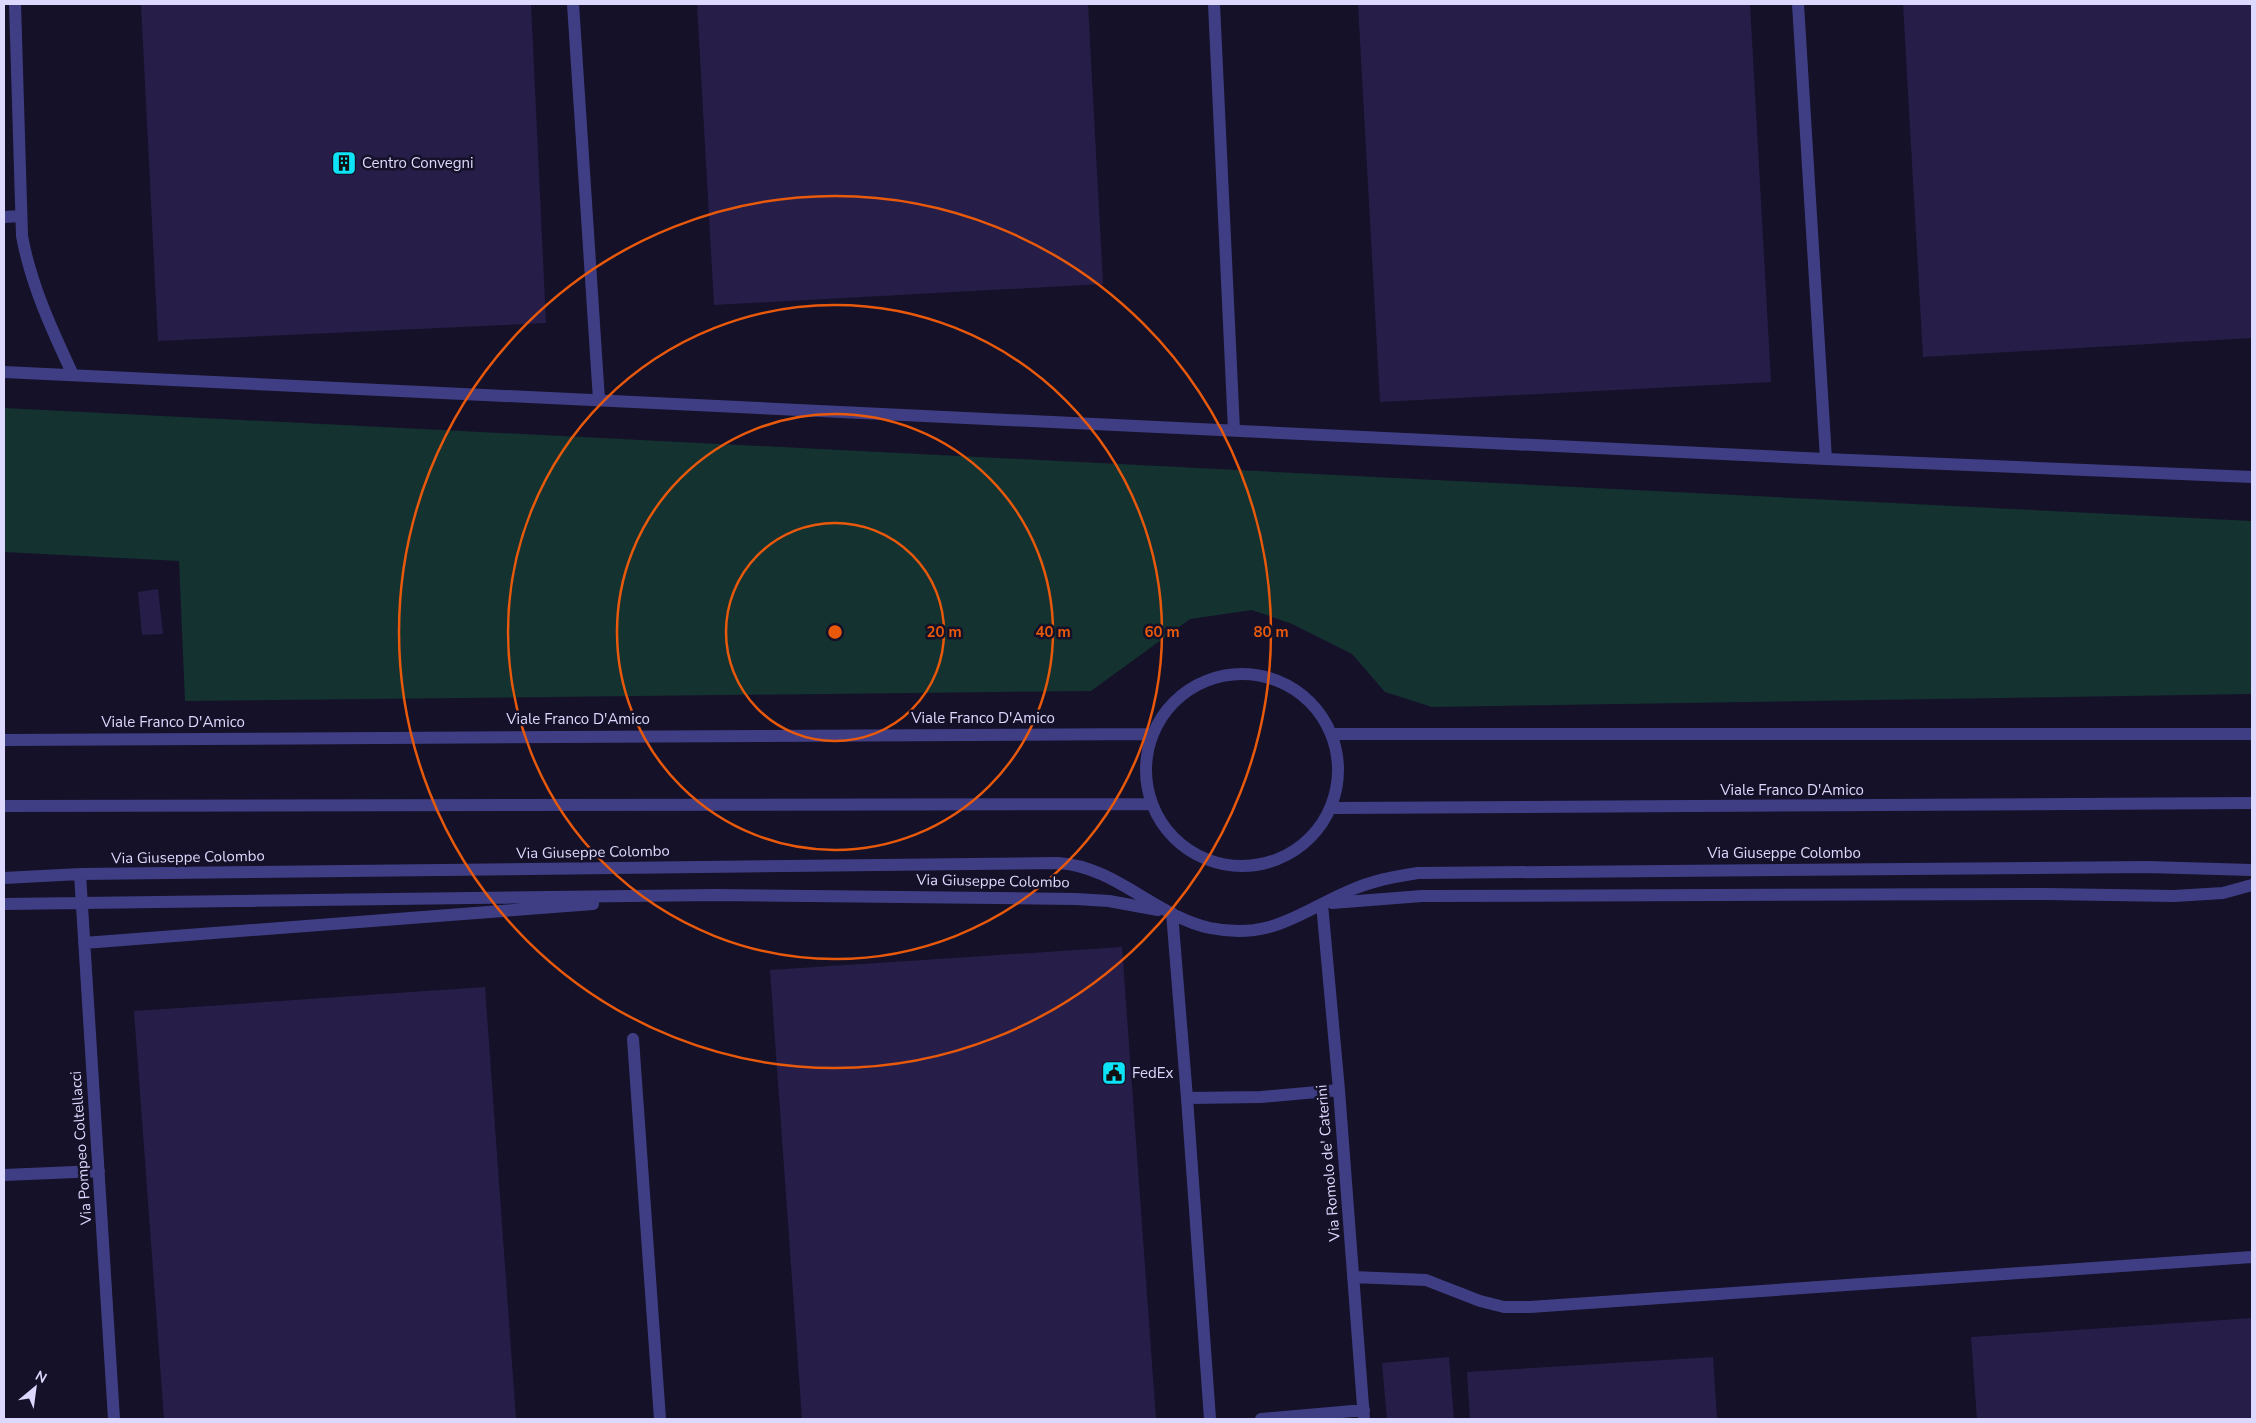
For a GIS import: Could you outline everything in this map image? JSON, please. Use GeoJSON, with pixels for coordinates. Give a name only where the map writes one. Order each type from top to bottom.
{"type":"FeatureCollection","features":[{"type":"Feature","properties":{"kind":"street"},"geometry":{"type":"LineString","coordinates":[[15,4],[21,216],[26,256],[33,280],[73,375]]}},
{"type":"Feature","properties":{"kind":"street"},"geometry":{"type":"LineString","coordinates":[[573,4],[599,400]]}},
{"type":"Feature","properties":{"kind":"street"},"geometry":{"type":"LineString","coordinates":[[1214,4],[1234,430]]}},
{"type":"Feature","properties":{"kind":"street"},"geometry":{"type":"LineString","coordinates":[[1798,4],[1826,459]]}},
{"type":"Feature","properties":{"kind":"street"},"geometry":{"type":"LineString","coordinates":[[4,217],[21,216]]}},
{"type":"Feature","properties":{"kind":"street"},"geometry":{"type":"LineString","coordinates":[[4,372],[1826,459],[2252,477]]}},
{"type":"Feature","properties":{"kind":"street"},"geometry":{"type":"LineString","coordinates":[[1226,674],[1258,674],[1289,685],[1315,706],[1332,734],[1339,758],[1338,784],[1332,808],[1314,836],[1288,856],[1256,866],[1223,865],[1192,854],[1167,832],[1151,804],[1145,780],[1145,756],[1152,734],[1169,706],[1195,685],[1226,674]]}},
{"type":"Feature","properties":{"kind":"street","name":"Viale Franco D'Amico"},"geometry":{"type":"LineString","coordinates":[[4,740],[1152,734]]}},
{"type":"Feature","properties":{"kind":"street"},"geometry":{"type":"LineString","coordinates":[[1332,734],[2252,734]]}},
{"type":"Feature","properties":{"kind":"street"},"geometry":{"type":"LineString","coordinates":[[4,806],[1151,804]]}},
{"type":"Feature","properties":{"kind":"street","name":"Viale Franco D'Amico"},"geometry":{"type":"LineString","coordinates":[[1332,808],[2252,804]]}},
{"type":"Feature","properties":{"kind":"street","name":"Via Giuseppe Colombo"},"geometry":{"type":"LineString","coordinates":[[4,878],[80,874],[1058,863],[1076,865],[1107,877],[1172,913],[1210,928],[1243,932],[1276,926],[1366,884],[1418,873],[2147,867],[2252,870]]}},
{"type":"Feature","properties":{"kind":"street","name":"Via Pompeo Coltellacci"},"geometry":{"type":"LineString","coordinates":[[80,874],[114,1419]]}},
{"type":"Feature","properties":{"kind":"street","name":"Via Giuseppe Colombo"},"geometry":{"type":"LineString","coordinates":[[1322,904],[1422,896],[2046,894],[2174,896],[2223,893],[2252,884]]}},
{"type":"Feature","properties":{"kind":"street"},"geometry":{"type":"LineString","coordinates":[[84,943],[714,895]]}},
{"type":"Feature","properties":{"kind":"street","name":"Via Giuseppe Colombo"},"geometry":{"type":"LineString","coordinates":[[4,904],[714,895],[1076,899],[1124,903],[1172,913]]}},
{"type":"Feature","properties":{"kind":"street","name":"Via Romolo de' Caterini"},"geometry":{"type":"LineString","coordinates":[[1322,904],[1339,1090],[1364,1415]]}},
{"type":"Feature","properties":{"kind":"street"},"geometry":{"type":"LineString","coordinates":[[1172,913],[1210,1419]]}},
{"type":"Feature","properties":{"kind":"street"},"geometry":{"type":"LineString","coordinates":[[633,1038],[660,1419]]}},
{"type":"Feature","properties":{"kind":"street"},"geometry":{"type":"LineString","coordinates":[[1187,1098],[1261,1097],[1339,1090]]}},
{"type":"Feature","properties":{"kind":"street"},"geometry":{"type":"LineString","coordinates":[[4,1175],[98,1171]]}},
{"type":"Feature","properties":{"kind":"street"},"geometry":{"type":"LineString","coordinates":[[1353,1278],[1426,1280],[1480,1301],[1504,1307],[1530,1307],[2252,1257]]}},
{"type":"Feature","properties":{"kind":"street"},"geometry":{"type":"LineString","coordinates":[[1261,1419],[1364,1415]]}},
{"type":"Feature","properties":{"kind":"green space"},"geometry":{"type":"Polygon","coordinates":[[[4,408],[2252,521],[2252,694],[1432,707],[1385,692],[1352,654],[1292,624],[1252,610],[1190,619],[1091,691],[185,701],[179,561],[4,552],[4,408]]]}},
{"type":"Feature","properties":{"kind":"building","name":"Centro Convegni"},"geometry":{"type":"Polygon","coordinates":[[[141,4],[531,4],[546,323],[158,341],[141,4]]]}},
{"type":"Feature","properties":{"kind":"building"},"geometry":{"type":"Polygon","coordinates":[[[697,4],[1088,4],[1103,284],[714,305],[697,4]]]}},
{"type":"Feature","properties":{"kind":"building"},"geometry":{"type":"Polygon","coordinates":[[[1358,4],[1750,4],[1771,382],[1380,402],[1358,4]]]}},
{"type":"Feature","properties":{"kind":"building"},"geometry":{"type":"Polygon","coordinates":[[[1903,4],[2252,4],[2252,338],[1923,357],[1903,4]]]}},
{"type":"Feature","properties":{"kind":"building"},"geometry":{"type":"Polygon","coordinates":[[[158,589],[163,634],[142,635],[138,592],[158,589]]]}},
{"type":"Feature","properties":{"kind":"building"},"geometry":{"type":"Polygon","coordinates":[[[1122,947],[1156,1419],[802,1419],[770,970],[1122,947]]]}},
{"type":"Feature","properties":{"kind":"building"},"geometry":{"type":"Polygon","coordinates":[[[485,987],[516,1419],[164,1419],[134,1011],[485,987]]]}},
{"type":"Feature","properties":{"kind":"building"},"geometry":{"type":"Polygon","coordinates":[[[2252,1318],[2252,1419],[1977,1419],[1971,1337],[2252,1318]]]}},
{"type":"Feature","properties":{"kind":"building"},"geometry":{"type":"Polygon","coordinates":[[[1449,1357],[1454,1419],[1387,1419],[1382,1363],[1449,1357]]]}},
{"type":"Feature","properties":{"kind":"building"},"geometry":{"type":"Polygon","coordinates":[[[1713,1357],[1717,1419],[1470,1419],[1467,1372],[1713,1357]]]}},
{"type":"Feature","properties":{"kind":"place","name":"Centro Convegni"},"geometry":{"type":"Point","coordinates":[344,163]}},
{"type":"Feature","properties":{"kind":"place","name":"FedEx"},"geometry":{"type":"Point","coordinates":[1114,1073]}}]}
